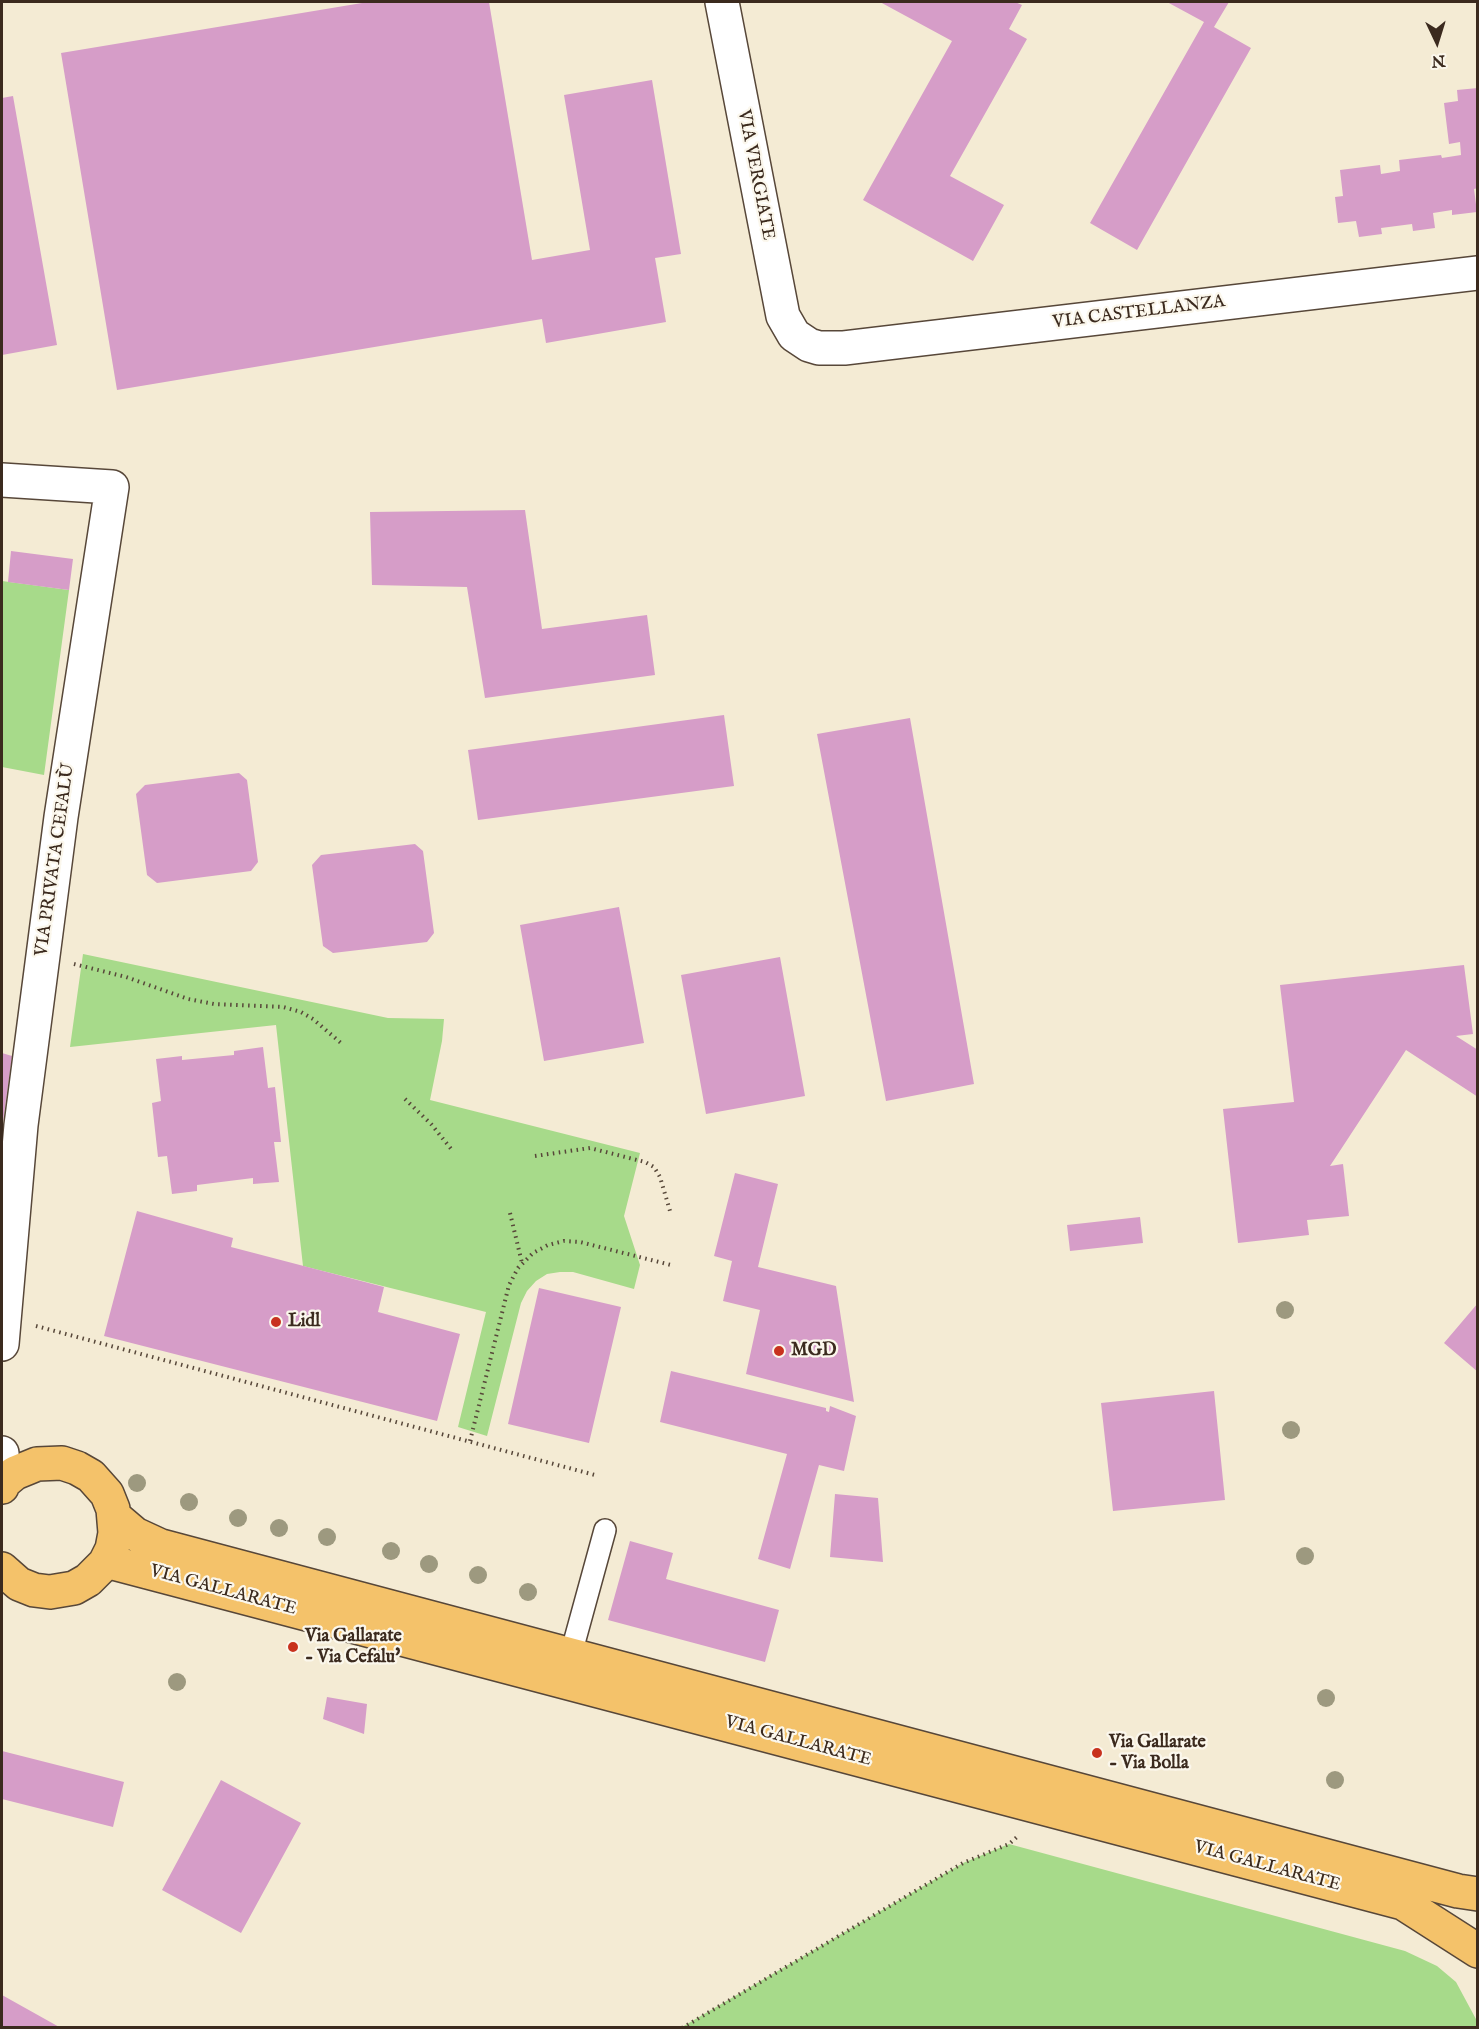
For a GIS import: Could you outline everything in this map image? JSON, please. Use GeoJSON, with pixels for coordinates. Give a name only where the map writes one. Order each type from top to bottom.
{"type":"FeatureCollection","features":[{"type":"Feature","properties":{"kind":"main road","name":"VIA GALLARATE"},"geometry":{"type":"LineString","coordinates":[[2,1475],[15,1473],[38,1464],[53,1463],[69,1466],[84,1472],[96,1481],[110,1502],[115,1517],[135,1534],[161,1546],[1458,1891],[1478,1894]]}},
{"type":"Feature","properties":{"kind":"main road"},"geometry":{"type":"LineString","coordinates":[[2,1569],[26,1587],[42,1592],[58,1592],[74,1588],[88,1580],[106,1561],[114,1541],[115,1517]]}},
{"type":"Feature","properties":{"kind":"main road","name":"VIA GALLARATE"},"geometry":{"type":"LineString","coordinates":[[106,1561],[1403,1903],[1478,1951]]}},
{"type":"Feature","properties":{"kind":"street","name":"VIA VERGIATE"},"geometry":{"type":"LineString","coordinates":[[722,2],[780,304],[787,327],[802,341]]}},
{"type":"Feature","properties":{"kind":"street","name":"VIA CASTELLANZA"},"geometry":{"type":"LineString","coordinates":[[802,341],[819,348],[844,348],[1478,273]]}},
{"type":"Feature","properties":{"kind":"street","name":"VIA PRIVATA CEFALÙ"},"geometry":{"type":"LineString","coordinates":[[2,480],[112,487],[61,817],[21,1125],[2,1344]]}},
{"type":"Feature","properties":{"kind":"lane"},"geometry":{"type":"LineString","coordinates":[[571,1654],[605,1530]]}},
{"type":"Feature","properties":{"kind":"path"},"geometry":{"type":"LineString","coordinates":[[43,957],[116,974],[188,999],[214,1004],[283,1007],[301,1012],[313,1019],[341,1043]]}},
{"type":"Feature","properties":{"kind":"path"},"geometry":{"type":"LineString","coordinates":[[405,1099],[431,1124],[452,1150]]}},
{"type":"Feature","properties":{"kind":"path"},"geometry":{"type":"LineString","coordinates":[[535,1156],[590,1148],[645,1162],[654,1167],[660,1177],[670,1211]]}},
{"type":"Feature","properties":{"kind":"path"},"geometry":{"type":"LineString","coordinates":[[510,1213],[522,1263]]}},
{"type":"Feature","properties":{"kind":"path"},"geometry":{"type":"LineString","coordinates":[[470,1441],[509,1285],[522,1263],[533,1253],[548,1245],[564,1241],[580,1242],[671,1265]]}},
{"type":"Feature","properties":{"kind":"path"},"geometry":{"type":"LineString","coordinates":[[35,1326],[595,1475]]}},
{"type":"Feature","properties":{"kind":"path"},"geometry":{"type":"LineString","coordinates":[[682,2028],[963,1863],[1009,1844],[1022,1831]]}},
{"type":"Feature","properties":{"kind":"green space"},"geometry":{"type":"Polygon","coordinates":[[[2,581],[69,590],[44,775],[2,767],[2,581]]]}},
{"type":"Feature","properties":{"kind":"green space"},"geometry":{"type":"Polygon","coordinates":[[[83,954],[388,1018],[444,1019],[430,1100],[640,1153],[624,1216],[640,1265],[634,1289],[573,1272],[547,1274],[536,1281],[527,1291],[521,1303],[487,1436],[458,1427],[486,1312],[303,1266],[276,1025],[70,1047],[83,954]]]}},
{"type":"Feature","properties":{"kind":"green space"},"geometry":{"type":"Polygon","coordinates":[[[1009,1844],[1405,1951],[1437,1966],[1456,1982],[1477,2021],[1477,2027],[682,2027],[963,1863],[1009,1844]]]}},
{"type":"Feature","properties":{"kind":"building"},"geometry":{"type":"Polygon","coordinates":[[[368,2],[489,2],[532,260],[590,250],[564,95],[652,80],[681,254],[655,258],[666,322],[546,343],[542,319],[117,390],[61,53],[368,2]]]}},
{"type":"Feature","properties":{"kind":"building"},"geometry":{"type":"Polygon","coordinates":[[[880,2],[1015,2],[1022,5],[1009,29],[1027,39],[950,176],[1004,205],[973,261],[863,200],[952,41],[880,2]]]}},
{"type":"Feature","properties":{"kind":"building"},"geometry":{"type":"Polygon","coordinates":[[[1167,2],[1229,2],[1214,27],[1251,48],[1137,250],[1090,223],[1204,22],[1167,2]]]}},
{"type":"Feature","properties":{"kind":"building"},"geometry":{"type":"Polygon","coordinates":[[[1478,88],[1478,188],[1474,189],[1477,212],[1452,215],[1452,210],[1433,213],[1435,228],[1413,231],[1412,224],[1381,228],[1382,234],[1359,237],[1356,221],[1338,223],[1335,197],[1343,196],[1340,170],[1380,165],[1381,174],[1400,171],[1399,160],[1461,155],[1460,142],[1449,144],[1444,103],[1458,101],[1457,90],[1478,88]]]}},
{"type":"Feature","properties":{"kind":"building"},"geometry":{"type":"Polygon","coordinates":[[[13,96],[57,345],[2,355],[2,98],[13,96]]]}},
{"type":"Feature","properties":{"kind":"building"},"geometry":{"type":"Polygon","coordinates":[[[525,510],[542,629],[647,615],[655,675],[485,698],[467,587],[372,585],[370,512],[525,510]]]}},
{"type":"Feature","properties":{"kind":"building"},"geometry":{"type":"Polygon","coordinates":[[[11,551],[73,559],[69,590],[8,582],[11,551]]]}},
{"type":"Feature","properties":{"kind":"building"},"geometry":{"type":"Polygon","coordinates":[[[724,715],[734,786],[478,820],[468,750],[724,715]]]}},
{"type":"Feature","properties":{"kind":"building"},"geometry":{"type":"Polygon","coordinates":[[[910,718],[974,1084],[886,1101],[817,734],[910,718]]]}},
{"type":"Feature","properties":{"kind":"building"},"geometry":{"type":"Polygon","coordinates":[[[239,773],[247,780],[258,862],[251,871],[157,883],[147,875],[136,794],[145,785],[239,773]]]}},
{"type":"Feature","properties":{"kind":"building"},"geometry":{"type":"Polygon","coordinates":[[[415,844],[423,851],[434,933],[427,942],[333,953],[323,946],[312,865],[321,855],[415,844]]]}},
{"type":"Feature","properties":{"kind":"building"},"geometry":{"type":"Polygon","coordinates":[[[619,907],[644,1043],[544,1061],[520,925],[619,907]]]}},
{"type":"Feature","properties":{"kind":"building"},"geometry":{"type":"Polygon","coordinates":[[[780,957],[805,1096],[706,1114],[681,975],[780,957]]]}},
{"type":"Feature","properties":{"kind":"building"},"geometry":{"type":"Polygon","coordinates":[[[1464,965],[1473,1034],[1456,1036],[1478,1050],[1478,1097],[1406,1050],[1330,1166],[1343,1164],[1349,1216],[1307,1220],[1309,1235],[1238,1243],[1223,1109],[1294,1102],[1280,985],[1464,965]]]}},
{"type":"Feature","properties":{"kind":"building"},"geometry":{"type":"Polygon","coordinates":[[[263,1047],[268,1088],[275,1087],[281,1142],[274,1142],[279,1182],[253,1184],[253,1178],[197,1185],[197,1191],[172,1194],[167,1156],[158,1157],[152,1103],[161,1101],[156,1059],[182,1056],[182,1060],[234,1055],[234,1051],[263,1047]]]}},
{"type":"Feature","properties":{"kind":"building"},"geometry":{"type":"Polygon","coordinates":[[[2,1053],[12,1056],[3,1122],[2,1122],[2,1053]]]}},
{"type":"Feature","properties":{"kind":"building"},"geometry":{"type":"Polygon","coordinates":[[[735,1173],[778,1184],[758,1267],[836,1286],[854,1402],[746,1374],[760,1310],[723,1301],[732,1261],[714,1256],[735,1173]]]}},
{"type":"Feature","properties":{"kind":"building"},"geometry":{"type":"Polygon","coordinates":[[[137,1211],[233,1238],[231,1247],[384,1287],[378,1312],[460,1334],[437,1421],[104,1336],[137,1211]]]}},
{"type":"Feature","properties":{"kind":"building"},"geometry":{"type":"Polygon","coordinates":[[[1140,1217],[1143,1243],[1070,1251],[1067,1225],[1140,1217]]]}},
{"type":"Feature","properties":{"kind":"building"},"geometry":{"type":"Polygon","coordinates":[[[539,1288],[621,1307],[589,1443],[508,1424],[539,1288]]]}},
{"type":"Feature","properties":{"kind":"building"},"geometry":{"type":"Polygon","coordinates":[[[1478,1303],[1478,1372],[1444,1343],[1478,1303]]]}},
{"type":"Feature","properties":{"kind":"building"},"geometry":{"type":"Polygon","coordinates":[[[671,1371],[826,1408],[829,1412],[830,1406],[856,1416],[844,1471],[819,1465],[790,1569],[758,1559],[787,1454],[660,1422],[671,1371]]]}},
{"type":"Feature","properties":{"kind":"building"},"geometry":{"type":"Polygon","coordinates":[[[1214,1391],[1225,1500],[1113,1511],[1101,1403],[1214,1391]]]}},
{"type":"Feature","properties":{"kind":"building"},"geometry":{"type":"Polygon","coordinates":[[[835,1494],[878,1498],[883,1562],[830,1557],[835,1494]]]}},
{"type":"Feature","properties":{"kind":"building"},"geometry":{"type":"Polygon","coordinates":[[[630,1541],[673,1553],[666,1579],[779,1610],[765,1662],[608,1620],[630,1541]]]}},
{"type":"Feature","properties":{"kind":"building"},"geometry":{"type":"Polygon","coordinates":[[[327,1697],[367,1704],[364,1734],[323,1719],[327,1697]]]}},
{"type":"Feature","properties":{"kind":"building"},"geometry":{"type":"Polygon","coordinates":[[[2,1751],[124,1782],[113,1827],[2,1799],[2,1751]]]}},
{"type":"Feature","properties":{"kind":"building"},"geometry":{"type":"Polygon","coordinates":[[[221,1780],[301,1823],[241,1933],[162,1890],[221,1780]]]}},
{"type":"Feature","properties":{"kind":"building"},"geometry":{"type":"Polygon","coordinates":[[[2,1995],[61,2028],[2,2028],[2,1995]]]}},
{"type":"Feature","properties":{"kind":"place","name":"Lidl"},"geometry":{"type":"Point","coordinates":[276,1322]}},
{"type":"Feature","properties":{"kind":"place","name":"MGD"},"geometry":{"type":"Point","coordinates":[779,1351]}},
{"type":"Feature","properties":{"kind":"place","name":"Via Gallarate - Via Cefalu'"},"geometry":{"type":"Point","coordinates":[293,1647]}},
{"type":"Feature","properties":{"kind":"place","name":"Via Gallarate - Via Bolla"},"geometry":{"type":"Point","coordinates":[1097,1753]}}]}
